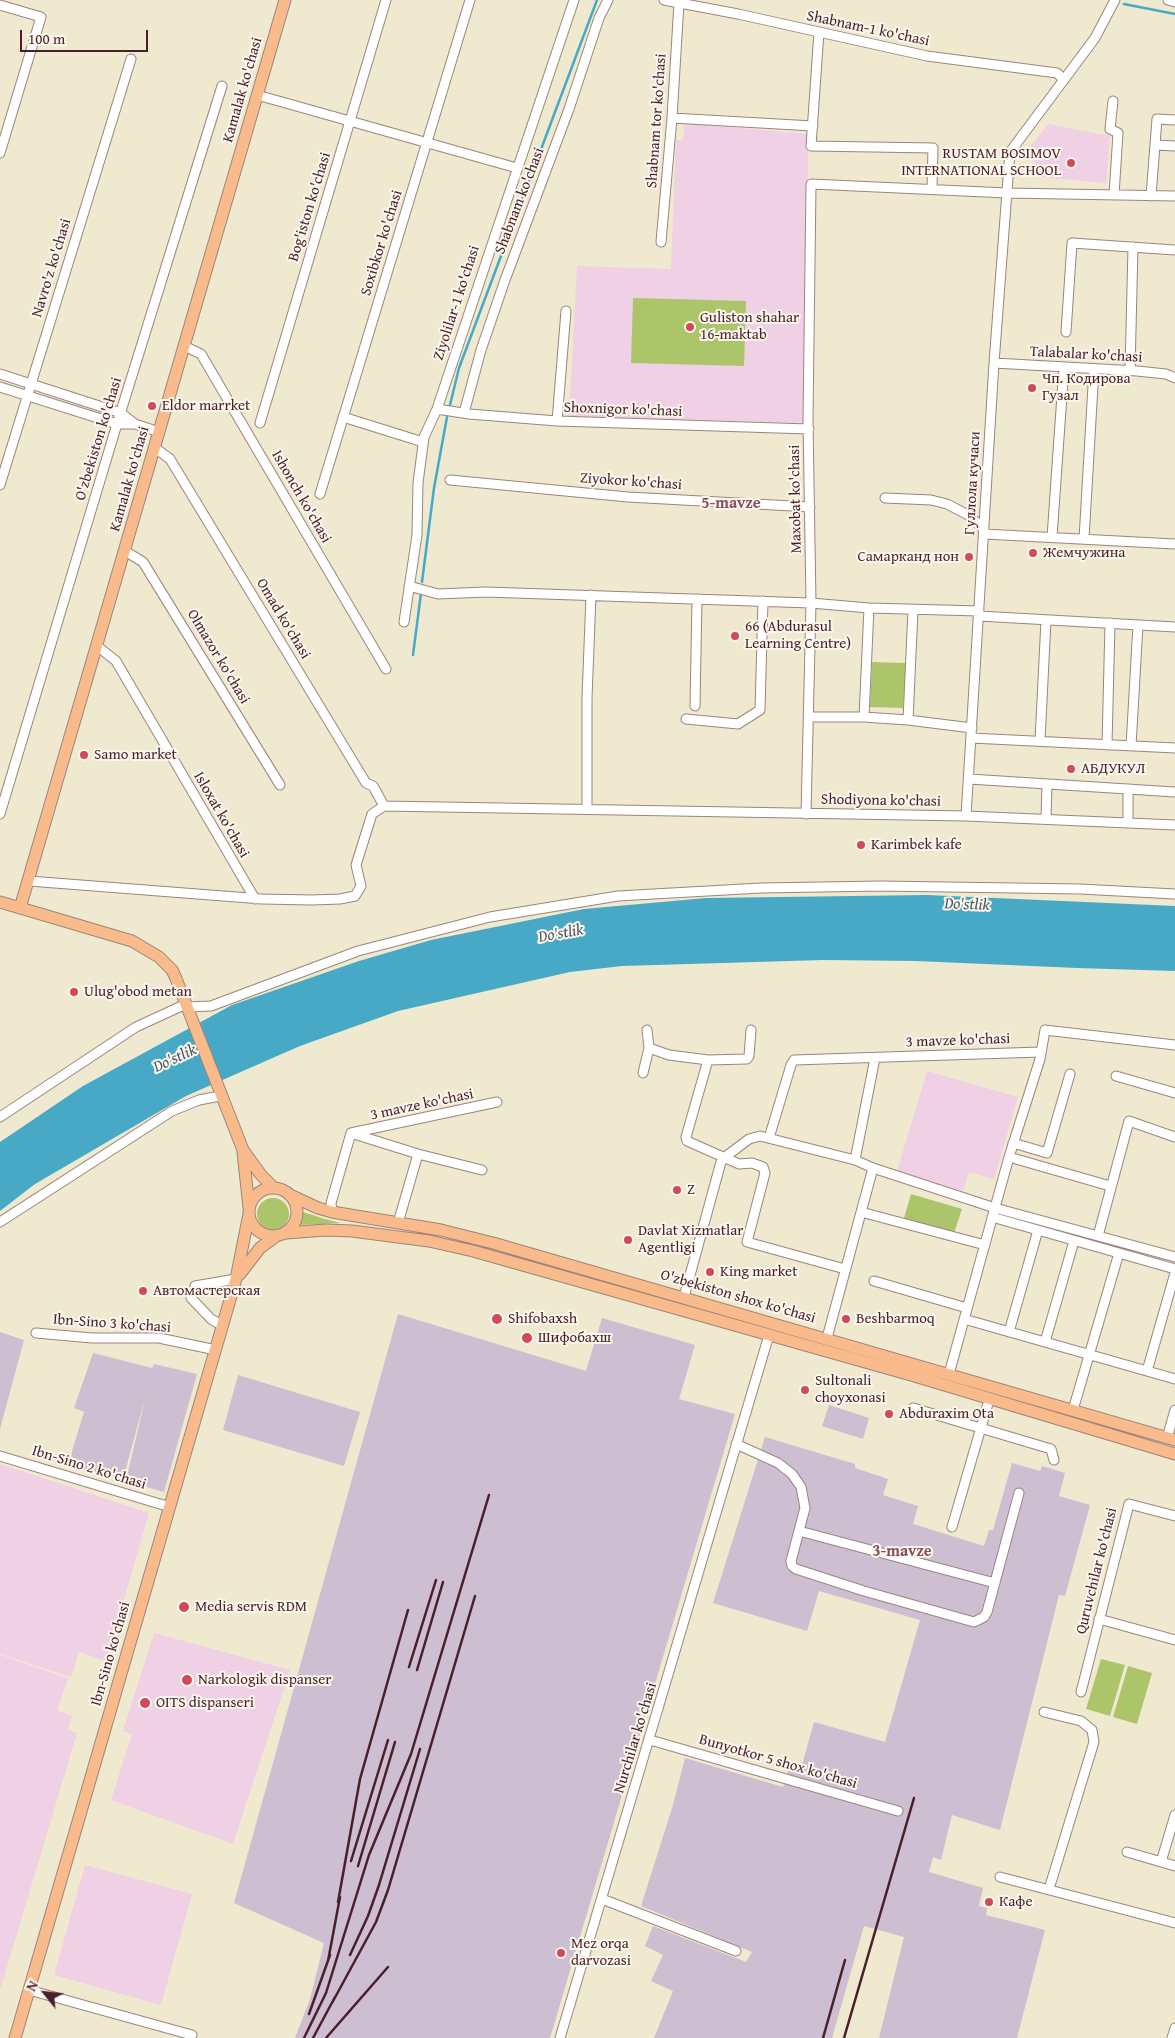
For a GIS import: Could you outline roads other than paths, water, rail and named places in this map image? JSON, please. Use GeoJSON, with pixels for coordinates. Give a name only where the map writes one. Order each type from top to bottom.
{"type":"FeatureCollection","features":[{"type":"Feature","properties":{"kind":"main road","name":"Kamalak ko'chasi"},"geometry":{"type":"LineString","coordinates":[[20,908],[285,0]]}},
{"type":"Feature","properties":{"kind":"main road"},"geometry":{"type":"LineString","coordinates":[[0,902],[132,941],[160,957],[172,970],[219,1094],[243,1150],[261,1175],[274,1188]]}},
{"type":"Feature","properties":{"kind":"main road"},"geometry":{"type":"LineString","coordinates":[[243,1150],[250,1222],[260,1233],[281,1235]]}},
{"type":"Feature","properties":{"kind":"main road"},"geometry":{"type":"LineString","coordinates":[[236,1279],[251,1258],[293,1227],[297,1219],[298,1210],[290,1195],[283,1190],[274,1188],[265,1189],[257,1194],[252,1201],[249,1212]]}},
{"type":"Feature","properties":{"kind":"main road","name":"O'zbekiston shox ko'chasi"},"geometry":{"type":"LineString","coordinates":[[290,1195],[318,1208],[332,1212],[441,1230],[493,1243],[1171,1439]]}},
{"type":"Feature","properties":{"kind":"main road","name":"Ibn-Sino ko'chasi"},"geometry":{"type":"LineString","coordinates":[[14,2038],[223,1326],[236,1279],[249,1212]]}},
{"type":"Feature","properties":{"kind":"main road","name":"O'zbekiston shox ko'chasi"},"geometry":{"type":"LineString","coordinates":[[281,1235],[326,1230],[429,1241],[489,1256],[769,1335],[1175,1454]]}},
{"type":"Feature","properties":{"kind":"street","name":"Bog'iston ko'chasi"},"geometry":{"type":"LineString","coordinates":[[260,423],[386,0]]}},
{"type":"Feature","properties":{"kind":"street","name":"Soxibkor ko'chasi"},"geometry":{"type":"LineString","coordinates":[[320,494],[470,0]]}},
{"type":"Feature","properties":{"kind":"street","name":"Ziyolilar-1 ko'chasi"},"geometry":{"type":"LineString","coordinates":[[404,622],[417,535],[418,483],[423,442],[436,409],[574,0]]}},
{"type":"Feature","properties":{"kind":"street","name":"Shabnam ko'chasi"},"geometry":{"type":"LineString","coordinates":[[464,413],[481,350],[505,280],[608,0]]}},
{"type":"Feature","properties":{"kind":"street","name":"Shabnam-1 ko'chasi"},"geometry":{"type":"LineString","coordinates":[[664,0],[927,56],[1057,73],[1064,80]]}},
{"type":"Feature","properties":{"kind":"street"},"geometry":{"type":"LineString","coordinates":[[1064,80],[1095,38],[1116,0]]}},
{"type":"Feature","properties":{"kind":"street"},"geometry":{"type":"LineString","coordinates":[[1168,0],[1175,2]]}},
{"type":"Feature","properties":{"kind":"street","name":"Shabnam tor ko'chasi"},"geometry":{"type":"LineString","coordinates":[[661,242],[672,118],[679,3]]}},
{"type":"Feature","properties":{"kind":"street"},"geometry":{"type":"LineString","coordinates":[[0,5],[41,17],[0,153]]}},
{"type":"Feature","properties":{"kind":"street"},"geometry":{"type":"LineString","coordinates":[[819,32],[811,146],[933,148],[932,190],[1175,196]]}},
{"type":"Feature","properties":{"kind":"street","name":"Navro'z ko'chasi"},"geometry":{"type":"LineString","coordinates":[[0,484],[131,59]]}},
{"type":"Feature","properties":{"kind":"street","name":"Гуллола кучаси"},"geometry":{"type":"LineString","coordinates":[[966,816],[994,363],[1010,152],[1064,80]]}},
{"type":"Feature","properties":{"kind":"street","name":"O'zbekiston ko'chasi"},"geometry":{"type":"LineString","coordinates":[[0,814],[117,424],[222,86]]}},
{"type":"Feature","properties":{"kind":"street"},"geometry":{"type":"LineString","coordinates":[[257,95],[517,168]]}},
{"type":"Feature","properties":{"kind":"street"},"geometry":{"type":"LineString","coordinates":[[1113,101],[1110,129],[1118,133],[1114,195]]}},
{"type":"Feature","properties":{"kind":"street"},"geometry":{"type":"LineString","coordinates":[[672,118],[813,126]]}},
{"type":"Feature","properties":{"kind":"street"},"geometry":{"type":"LineString","coordinates":[[1151,196],[1157,119],[1175,120]]}},
{"type":"Feature","properties":{"kind":"street"},"geometry":{"type":"LineString","coordinates":[[1155,145],[1175,146]]}},
{"type":"Feature","properties":{"kind":"street","name":"Maxobat ko'chasi"},"geometry":{"type":"LineString","coordinates":[[806,814],[811,603],[809,429],[811,184],[932,190]]}},
{"type":"Feature","properties":{"kind":"street"},"geometry":{"type":"LineString","coordinates":[[1066,332],[1072,243],[1175,250]]}},
{"type":"Feature","properties":{"kind":"street"},"geometry":{"type":"LineString","coordinates":[[1130,371],[1133,247]]}},
{"type":"Feature","properties":{"kind":"street"},"geometry":{"type":"LineString","coordinates":[[557,421],[566,311]]}},
{"type":"Feature","properties":{"kind":"street","name":"Ishonch ko'chasi"},"geometry":{"type":"LineString","coordinates":[[184,346],[201,354],[386,669]]}},
{"type":"Feature","properties":{"kind":"street","name":"Talabalar ko'chasi"},"geometry":{"type":"LineString","coordinates":[[994,363],[1130,371],[1166,374],[1175,378]]}},
{"type":"Feature","properties":{"kind":"street"},"geometry":{"type":"LineString","coordinates":[[1052,537],[1064,367]]}},
{"type":"Feature","properties":{"kind":"street"},"geometry":{"type":"LineString","coordinates":[[1084,539],[1094,369]]}},
{"type":"Feature","properties":{"kind":"street"},"geometry":{"type":"LineString","coordinates":[[0,374],[121,413],[135,424]]}},
{"type":"Feature","properties":{"kind":"street"},"geometry":{"type":"LineString","coordinates":[[0,387],[117,424],[135,424],[160,432]]}},
{"type":"Feature","properties":{"kind":"street","name":"Shoxnigor ko'chasi"},"geometry":{"type":"LineString","coordinates":[[436,409],[557,421],[809,429]]}},
{"type":"Feature","properties":{"kind":"street"},"geometry":{"type":"LineString","coordinates":[[343,417],[423,442]]}},
{"type":"Feature","properties":{"kind":"street","name":"Omad ko'chasi"},"geometry":{"type":"LineString","coordinates":[[155,448],[170,459],[366,783],[372,786],[384,806]]}},
{"type":"Feature","properties":{"kind":"street","name":"Ziyokor ko'chasi"},"geometry":{"type":"LineString","coordinates":[[450,480],[628,497],[810,508]]}},
{"type":"Feature","properties":{"kind":"street"},"geometry":{"type":"LineString","coordinates":[[885,498],[931,500],[947,504],[968,515],[984,531],[1175,544]]}},
{"type":"Feature","properties":{"kind":"street","name":"Olmazor ko'chasi"},"geometry":{"type":"LineString","coordinates":[[125,551],[143,562],[280,785]]}},
{"type":"Feature","properties":{"kind":"street"},"geometry":{"type":"LineString","coordinates":[[409,586],[438,594],[485,592],[811,603],[869,608],[979,613],[1046,620],[1175,627]]}},
{"type":"Feature","properties":{"kind":"street"},"geometry":{"type":"LineString","coordinates":[[586,809],[587,698],[591,595]]}},
{"type":"Feature","properties":{"kind":"street"},"geometry":{"type":"LineString","coordinates":[[695,706],[697,599]]}},
{"type":"Feature","properties":{"kind":"street"},"geometry":{"type":"LineString","coordinates":[[686,719],[738,724],[760,710],[763,601]]}},
{"type":"Feature","properties":{"kind":"street"},"geometry":{"type":"LineString","coordinates":[[864,717],[869,608]]}},
{"type":"Feature","properties":{"kind":"street"},"geometry":{"type":"LineString","coordinates":[[908,720],[913,610]]}},
{"type":"Feature","properties":{"kind":"street"},"geometry":{"type":"LineString","coordinates":[[1040,742],[1046,620]]}},
{"type":"Feature","properties":{"kind":"street"},"geometry":{"type":"LineString","coordinates":[[1106,745],[1110,623]]}},
{"type":"Feature","properties":{"kind":"street"},"geometry":{"type":"LineString","coordinates":[[1131,746],[1138,625]]}},
{"type":"Feature","properties":{"kind":"street","name":"Isloxat ko'chasi"},"geometry":{"type":"LineString","coordinates":[[97,646],[116,661],[255,899]]}},
{"type":"Feature","properties":{"kind":"street"},"geometry":{"type":"LineString","coordinates":[[809,717],[864,717],[908,720],[971,733],[1040,742],[1175,748]]}},
{"type":"Feature","properties":{"kind":"street"},"geometry":{"type":"LineString","coordinates":[[968,779],[1175,792]]}},
{"type":"Feature","properties":{"kind":"street"},"geometry":{"type":"LineString","coordinates":[[1046,819],[1047,784]]}},
{"type":"Feature","properties":{"kind":"street"},"geometry":{"type":"LineString","coordinates":[[1128,789],[1128,823]]}},
{"type":"Feature","properties":{"kind":"street"},"geometry":{"type":"LineString","coordinates":[[29,881],[255,899],[312,900],[340,899],[355,896],[361,886],[356,865],[372,814],[384,806]]}},
{"type":"Feature","properties":{"kind":"street","name":"Shodiyona ko'chasi"},"geometry":{"type":"LineString","coordinates":[[384,806],[966,816],[1175,825]]}},
{"type":"Feature","properties":{"kind":"street"},"geometry":{"type":"LineString","coordinates":[[0,1116],[136,1027],[188,1009],[211,1006],[358,951],[490,917],[618,896],[761,888],[881,886],[1080,889],[1175,894]]}},
{"type":"Feature","properties":{"kind":"street"},"geometry":{"type":"LineString","coordinates":[[643,1073],[649,1048],[647,1030]]}},
{"type":"Feature","properties":{"kind":"street"},"geometry":{"type":"LineString","coordinates":[[649,1048],[669,1055],[708,1060],[746,1059],[749,1056],[751,1030]]}},
{"type":"Feature","properties":{"kind":"street"},"geometry":{"type":"LineString","coordinates":[[949,1374],[1009,1157],[1041,1052],[1045,1030],[1175,1045]]}},
{"type":"Feature","properties":{"kind":"street","name":"3 mavze ko'chasi"},"geometry":{"type":"LineString","coordinates":[[769,1138],[793,1061],[1041,1052]]}},
{"type":"Feature","properties":{"kind":"street"},"geometry":{"type":"LineString","coordinates":[[855,1160],[875,1058]]}},
{"type":"Feature","properties":{"kind":"street"},"geometry":{"type":"LineString","coordinates":[[708,1060],[686,1139],[690,1144],[739,1164],[752,1163],[763,1167],[765,1173],[746,1242],[845,1269]]}},
{"type":"Feature","properties":{"kind":"street"},"geometry":{"type":"LineString","coordinates":[[1013,1144],[1047,1153],[1070,1074]]}},
{"type":"Feature","properties":{"kind":"street"},"geometry":{"type":"LineString","coordinates":[[1116,1076],[1175,1093]]}},
{"type":"Feature","properties":{"kind":"street"},"geometry":{"type":"LineString","coordinates":[[0,1222],[172,1111],[219,1094]]}},
{"type":"Feature","properties":{"kind":"street","name":"3 mavze ko'chasi"},"geometry":{"type":"LineString","coordinates":[[351,1133],[498,1102]]}},
{"type":"Feature","properties":{"kind":"street"},"geometry":{"type":"LineString","coordinates":[[1098,1236],[1129,1121],[1175,1137]]}},
{"type":"Feature","properties":{"kind":"street"},"geometry":{"type":"LineString","coordinates":[[332,1212],[331,1203],[351,1133]]}},
{"type":"Feature","properties":{"kind":"street","name":"3 mavze ko'chasi"},"geometry":{"type":"LineString","coordinates":[[351,1133],[418,1154],[482,1170]]}},
{"type":"Feature","properties":{"kind":"street"},"geometry":{"type":"LineString","coordinates":[[684,1297],[719,1166],[725,1157],[753,1137],[769,1138],[855,1160],[1038,1230],[1175,1271],[1147,1371]]}},
{"type":"Feature","properties":{"kind":"street"},"geometry":{"type":"LineString","coordinates":[[398,1222],[418,1154]]}},
{"type":"Feature","properties":{"kind":"street"},"geometry":{"type":"LineString","coordinates":[[1009,1157],[1110,1186]]}},
{"type":"Feature","properties":{"kind":"street"},"geometry":{"type":"LineString","coordinates":[[827,1338],[873,1168]]}},
{"type":"Feature","properties":{"kind":"street"},"geometry":{"type":"LineString","coordinates":[[860,1212],[985,1245]]}},
{"type":"Feature","properties":{"kind":"street"},"geometry":{"type":"LineString","coordinates":[[994,1213],[1175,1255]]}},
{"type":"Feature","properties":{"kind":"street"},"geometry":{"type":"LineString","coordinates":[[1009,1332],[1038,1230]]}},
{"type":"Feature","properties":{"kind":"street"},"geometry":{"type":"LineString","coordinates":[[1045,1342],[1074,1240]]}},
{"type":"Feature","properties":{"kind":"street"},"geometry":{"type":"LineString","coordinates":[[1073,1410],[1119,1253]]}},
{"type":"Feature","properties":{"kind":"street"},"geometry":{"type":"LineString","coordinates":[[195,1286],[236,1279]]}},
{"type":"Feature","properties":{"kind":"street"},"geometry":{"type":"LineString","coordinates":[[874,1281],[967,1308]]}},
{"type":"Feature","properties":{"kind":"street"},"geometry":{"type":"LineString","coordinates":[[190,1298],[211,1318],[223,1326]]}},
{"type":"Feature","properties":{"kind":"street"},"geometry":{"type":"LineString","coordinates":[[964,1318],[1175,1379]]}},
{"type":"Feature","properties":{"kind":"street","name":"Ibn-Sino 3 ko'chasi"},"geometry":{"type":"LineString","coordinates":[[36,1332],[92,1338],[159,1338],[216,1350]]}},
{"type":"Feature","properties":{"kind":"street","name":"Nurchilar ko'chasi"},"geometry":{"type":"LineString","coordinates":[[560,2038],[769,1335]]}},
{"type":"Feature","properties":{"kind":"street"},"geometry":{"type":"LineString","coordinates":[[952,1527],[989,1400]]}},
{"type":"Feature","properties":{"kind":"street"},"geometry":{"type":"LineString","coordinates":[[912,1408],[1051,1449],[1054,1460]]}},
{"type":"Feature","properties":{"kind":"street"},"geometry":{"type":"LineString","coordinates":[[1171,1439],[1175,1410]]}},
{"type":"Feature","properties":{"kind":"street"},"geometry":{"type":"LineString","coordinates":[[736,1444],[778,1463],[797,1481],[803,1494],[805,1508],[791,1561],[792,1566],[802,1572],[962,1620],[974,1622],[984,1617],[987,1612],[1019,1493]]}},
{"type":"Feature","properties":{"kind":"street","name":"Ibn-Sino 2 ko'chasi"},"geometry":{"type":"LineString","coordinates":[[0,1456],[170,1507]]}},
{"type":"Feature","properties":{"kind":"street","name":"Quruvchilar ko'chasi"},"geometry":{"type":"LineString","coordinates":[[1081,1692],[1129,1504],[1175,1516]]}},
{"type":"Feature","properties":{"kind":"street"},"geometry":{"type":"LineString","coordinates":[[799,1531],[995,1583]]}},
{"type":"Feature","properties":{"kind":"street"},"geometry":{"type":"LineString","coordinates":[[1099,1619],[1175,1640]]}},
{"type":"Feature","properties":{"kind":"street"},"geometry":{"type":"LineString","coordinates":[[1044,1712],[1081,1721],[1092,1730],[1094,1742],[1049,1889]]}},
{"type":"Feature","properties":{"kind":"street","name":"Bunyotkor 5 shox ko'chasi"},"geometry":{"type":"LineString","coordinates":[[650,1740],[898,1811]]}},
{"type":"Feature","properties":{"kind":"street"},"geometry":{"type":"LineString","coordinates":[[1161,1862],[1175,1815]]}},
{"type":"Feature","properties":{"kind":"street"},"geometry":{"type":"LineString","coordinates":[[1127,1852],[1175,1866]]}},
{"type":"Feature","properties":{"kind":"street"},"geometry":{"type":"LineString","coordinates":[[1000,1877],[1175,1923]]}},
{"type":"Feature","properties":{"kind":"street"},"geometry":{"type":"LineString","coordinates":[[602,1899],[736,1951]]}},
{"type":"Feature","properties":{"kind":"street"},"geometry":{"type":"LineString","coordinates":[[29,1990],[192,2035]]}},
{"type":"Feature","properties":{"kind":"street"},"geometry":{"type":"LineString","coordinates":[[1172,2038],[1175,2028]]}},
{"type":"Feature","properties":{"kind":"water","name":"Do'stlik"},"geometry":{"type":"Polygon","coordinates":[[[927,895],[1175,906],[1175,971],[916,961],[823,960],[622,966],[570,972],[398,1011],[300,1046],[186,1096],[35,1184],[0,1211],[0,1142],[83,1086],[232,1005],[359,961],[431,940],[584,909],[706,898],[927,895]]]}},
{"type":"Feature","properties":{"kind":"waterway"},"geometry":{"type":"LineString","coordinates":[[450,405],[459,368],[597,0]]}},
{"type":"Feature","properties":{"kind":"waterway"},"geometry":{"type":"LineString","coordinates":[[1124,4],[1175,14]]}},
{"type":"Feature","properties":{"kind":"waterway"},"geometry":{"type":"LineString","coordinates":[[422,582],[434,488],[447,417]]}},
{"type":"Feature","properties":{"kind":"waterway"},"geometry":{"type":"LineString","coordinates":[[413,655],[421,593]]}},
{"type":"Feature","properties":{"kind":"railway"},"geometry":{"type":"LineString","coordinates":[[304,2038],[326,1993],[369,1855],[411,1754],[489,1495]]}},
{"type":"Feature","properties":{"kind":"railway"},"geometry":{"type":"LineString","coordinates":[[409,1667],[436,1580]]}},
{"type":"Feature","properties":{"kind":"railway"},"geometry":{"type":"LineString","coordinates":[[417,1670],[443,1582]]}},
{"type":"Feature","properties":{"kind":"railway"},"geometry":{"type":"LineString","coordinates":[[332,2003],[376,1922],[388,1890],[475,1596]]}},
{"type":"Feature","properties":{"kind":"railway"},"geometry":{"type":"LineString","coordinates":[[338,1902],[360,1779],[408,1610]]}},
{"type":"Feature","properties":{"kind":"railway"},"geometry":{"type":"LineString","coordinates":[[351,1861],[388,1740]]}},
{"type":"Feature","properties":{"kind":"railway"},"geometry":{"type":"LineString","coordinates":[[358,1866],[395,1742]]}},
{"type":"Feature","properties":{"kind":"railway"},"geometry":{"type":"LineString","coordinates":[[350,1955],[368,1916],[379,1885],[420,1749]]}},
{"type":"Feature","properties":{"kind":"railway"},"geometry":{"type":"LineString","coordinates":[[844,2038],[914,1798]]}},
{"type":"Feature","properties":{"kind":"railway"},"geometry":{"type":"LineString","coordinates":[[328,1961],[340,1897]]}},
{"type":"Feature","properties":{"kind":"railway"},"geometry":{"type":"LineString","coordinates":[[309,2014],[330,1955]]}},
{"type":"Feature","properties":{"kind":"railway"},"geometry":{"type":"LineString","coordinates":[[823,2038],[845,1960]]}},
{"type":"Feature","properties":{"kind":"railway"},"geometry":{"type":"LineString","coordinates":[[326,2038],[388,1967]]}},
{"type":"Feature","properties":{"kind":"railway"},"geometry":{"type":"LineString","coordinates":[[313,2038],[335,1997]]}},
{"type":"Feature","properties":{"kind":"place","name":"RUSTAM BOSIMOV INTERNATIONAL SCHOOL"},"geometry":{"type":"Point","coordinates":[1071,163]}},
{"type":"Feature","properties":{"kind":"place","name":"Guliston shahar 16-maktab"},"geometry":{"type":"Point","coordinates":[690,327]}},
{"type":"Feature","properties":{"kind":"place","name":"Чп. Кодирова Гузал"},"geometry":{"type":"Point","coordinates":[1032,388]}},
{"type":"Feature","properties":{"kind":"place","name":"Eldor marrket"},"geometry":{"type":"Point","coordinates":[152,406]}},
{"type":"Feature","properties":{"kind":"place","name":"Жемчужина"},"geometry":{"type":"Point","coordinates":[1033,553]}},
{"type":"Feature","properties":{"kind":"place","name":"Самарканд нон"},"geometry":{"type":"Point","coordinates":[969,557]}},
{"type":"Feature","properties":{"kind":"place","name":"66 (Abdurasul Learning Centre)"},"geometry":{"type":"Point","coordinates":[735,636]}},
{"type":"Feature","properties":{"kind":"place","name":"Samo market"},"geometry":{"type":"Point","coordinates":[84,755]}},
{"type":"Feature","properties":{"kind":"place","name":"АБДУКУЛ"},"geometry":{"type":"Point","coordinates":[1071,769]}},
{"type":"Feature","properties":{"kind":"place","name":"Karimbek kafe"},"geometry":{"type":"Point","coordinates":[861,845]}},
{"type":"Feature","properties":{"kind":"place","name":"Ulug'obod metan"},"geometry":{"type":"Point","coordinates":[74,992]}},
{"type":"Feature","properties":{"kind":"place","name":"Z"},"geometry":{"type":"Point","coordinates":[677,1190]}},
{"type":"Feature","properties":{"kind":"place","name":"Davlat Xizmatlar Agentligi"},"geometry":{"type":"Point","coordinates":[628,1240]}},
{"type":"Feature","properties":{"kind":"place","name":"King market"},"geometry":{"type":"Point","coordinates":[710,1272]}},
{"type":"Feature","properties":{"kind":"place","name":"Автомастерская"},"geometry":{"type":"Point","coordinates":[143,1291]}},
{"type":"Feature","properties":{"kind":"place","name":"Shifobaxsh"},"geometry":{"type":"Point","coordinates":[497,1319]}},
{"type":"Feature","properties":{"kind":"place","name":"Beshbarmoq"},"geometry":{"type":"Point","coordinates":[846,1319]}},
{"type":"Feature","properties":{"kind":"place","name":"Шифобахш"},"geometry":{"type":"Point","coordinates":[527,1338]}},
{"type":"Feature","properties":{"kind":"place","name":"Sultonali choyxonasi"},"geometry":{"type":"Point","coordinates":[805,1390]}},
{"type":"Feature","properties":{"kind":"place","name":"Abduraxim Ota"},"geometry":{"type":"Point","coordinates":[889,1414]}},
{"type":"Feature","properties":{"kind":"place","name":"Media servis RDM"},"geometry":{"type":"Point","coordinates":[184,1607]}},
{"type":"Feature","properties":{"kind":"place","name":"Narkologik dispanser"},"geometry":{"type":"Point","coordinates":[187,1680]}},
{"type":"Feature","properties":{"kind":"place","name":"OITS dispanseri"},"geometry":{"type":"Point","coordinates":[145,1703]}},
{"type":"Feature","properties":{"kind":"place","name":"Кафе"},"geometry":{"type":"Point","coordinates":[989,1902]}},
{"type":"Feature","properties":{"kind":"place","name":"Mez orqa darvozasi"},"geometry":{"type":"Point","coordinates":[561,1953]}},
{"type":"Feature","properties":{"kind":"district","name":"5-mavze"},"geometry":{"type":"Point","coordinates":[731,504]}},
{"type":"Feature","properties":{"kind":"district","name":"3-mavze"},"geometry":{"type":"Point","coordinates":[902,1552]}}]}
